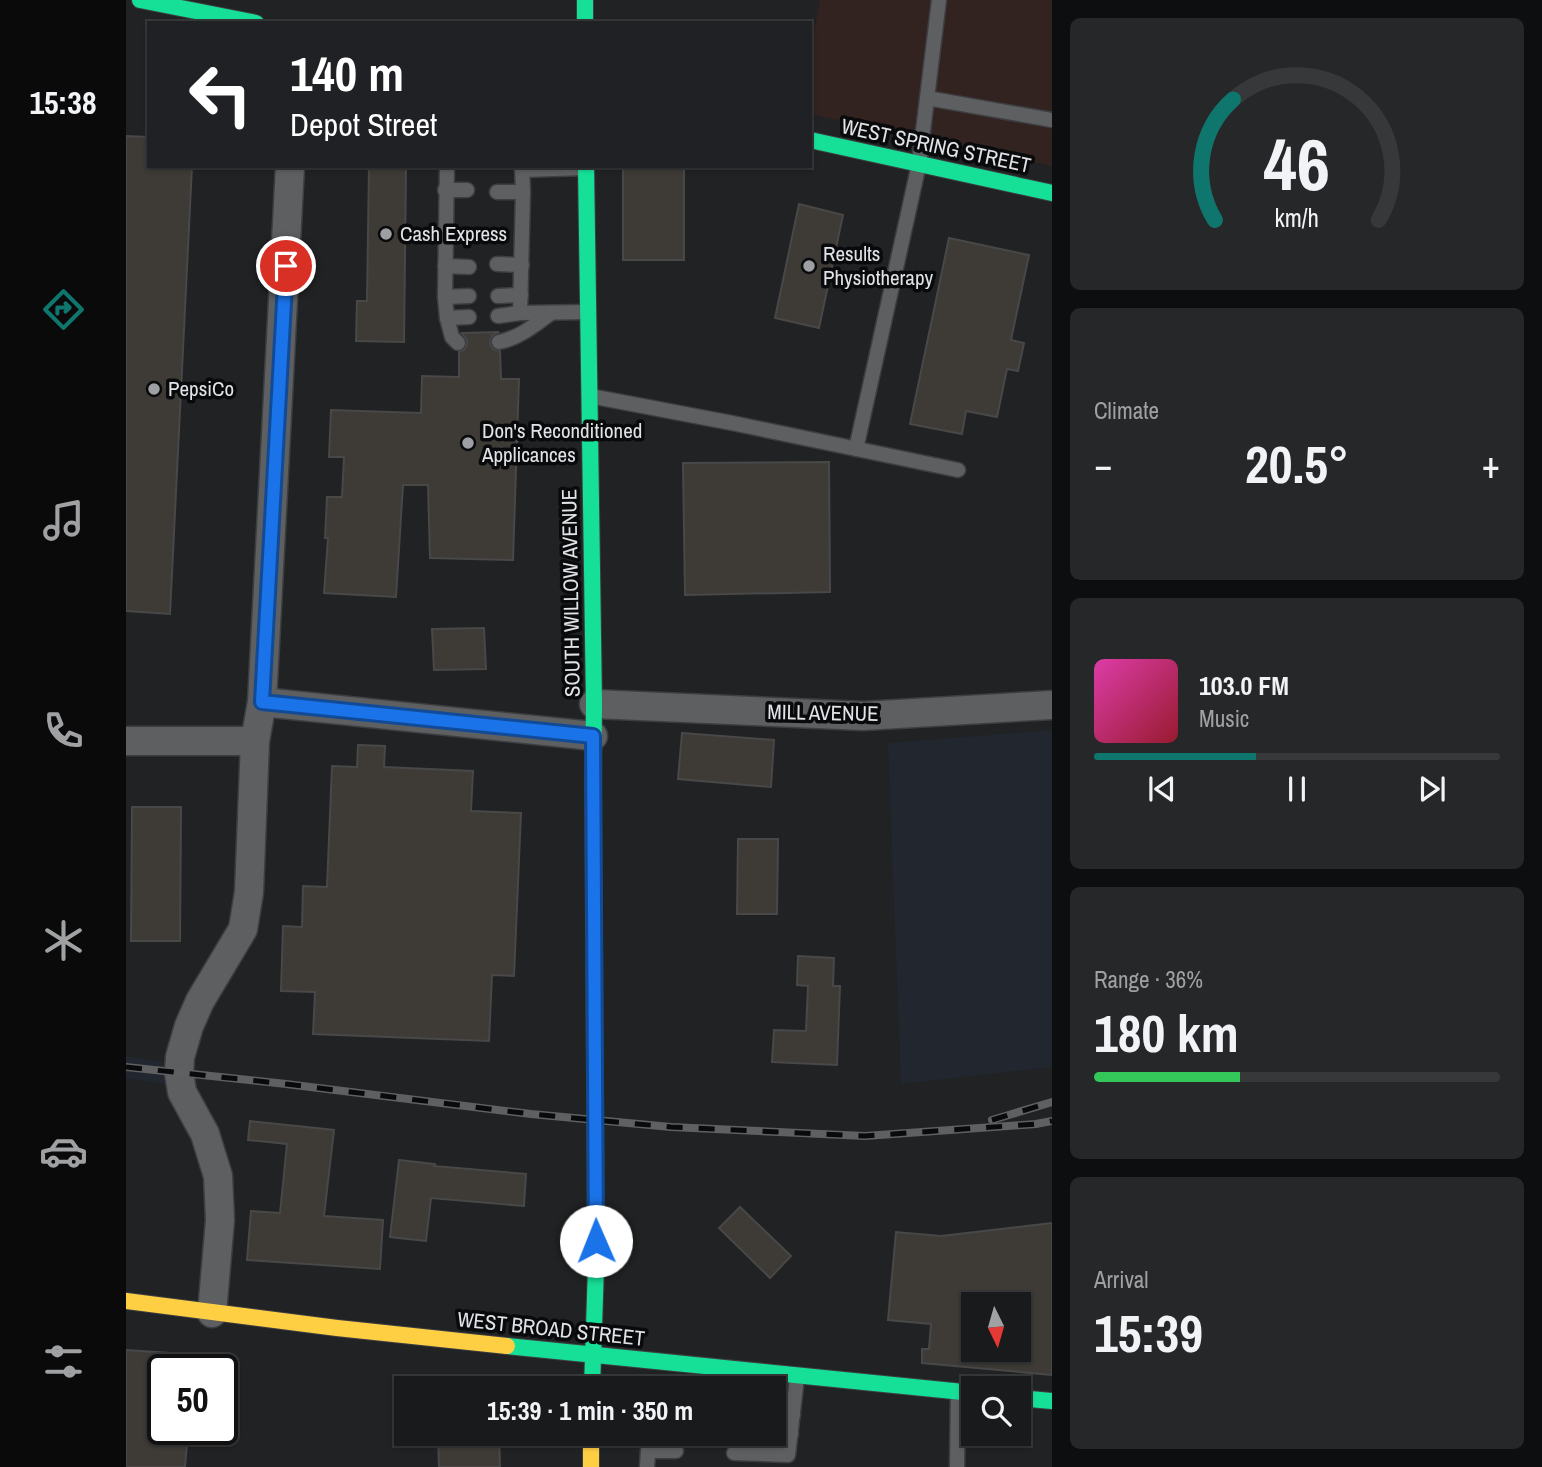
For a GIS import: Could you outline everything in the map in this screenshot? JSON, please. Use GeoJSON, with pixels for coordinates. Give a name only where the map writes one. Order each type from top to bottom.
{"type":"FeatureCollection","features":[{"type":"Feature","properties":{"kind":"main road"},"geometry":{"type":"LineString","coordinates":[[585,0],[585,21]]}},
{"type":"Feature","properties":{"kind":"main road"},"geometry":{"type":"LineString","coordinates":[[146,1],[246,21]]}},
{"type":"Feature","properties":{"kind":"main road","name":"WEST SPRING STREET"},"geometry":{"type":"LineString","coordinates":[[812,140],[1052,193]]}},
{"type":"Feature","properties":{"kind":"main road","name":"SOUTH WILLOW AVENUE"},"geometry":{"type":"LineString","coordinates":[[586,168],[594,704],[596,1266],[592,1376]]}},
{"type":"Feature","properties":{"kind":"main road","name":"WEST BROAD STREET"},"geometry":{"type":"LineString","coordinates":[[126,1301],[593,1355],[961,1392]]}},
{"type":"Feature","properties":{"kind":"main road"},"geometry":{"type":"LineString","coordinates":[[1031,1399],[1052,1401]]}},
{"type":"Feature","properties":{"kind":"main road"},"geometry":{"type":"LineString","coordinates":[[591,1446],[591,1467]]}},
{"type":"Feature","properties":{"kind":"street"},"geometry":{"type":"LineString","coordinates":[[212,1313],[220,1220],[218,1176],[205,1134],[182,1093],[180,1057],[189,1026],[201,1001],[243,929],[249,892],[255,741],[262,702],[290,168]]}},
{"type":"Feature","properties":{"kind":"street"},"geometry":{"type":"LineString","coordinates":[[262,702],[593,736]]}},
{"type":"Feature","properties":{"kind":"street","name":"MILL AVENUE"},"geometry":{"type":"LineString","coordinates":[[594,704],[863,716],[1052,705]]}},
{"type":"Feature","properties":{"kind":"street"},"geometry":{"type":"LineString","coordinates":[[126,741],[255,741]]}},
{"type":"Feature","properties":{"kind":"lane"},"geometry":{"type":"LineString","coordinates":[[856,449],[919,164],[939,0]]}},
{"type":"Feature","properties":{"kind":"lane"},"geometry":{"type":"LineString","coordinates":[[927,98],[1052,120]]}},
{"type":"Feature","properties":{"kind":"lane"},"geometry":{"type":"LineString","coordinates":[[447,168],[445,297],[452,337],[458,343]]}},
{"type":"Feature","properties":{"kind":"lane"},"geometry":{"type":"LineString","coordinates":[[520,313],[522,168]]}},
{"type":"Feature","properties":{"kind":"lane"},"geometry":{"type":"LineString","coordinates":[[445,190],[467,190]]}},
{"type":"Feature","properties":{"kind":"lane"},"geometry":{"type":"LineString","coordinates":[[497,192],[523,192]]}},
{"type":"Feature","properties":{"kind":"lane"},"geometry":{"type":"LineString","coordinates":[[498,264],[522,265]]}},
{"type":"Feature","properties":{"kind":"lane"},"geometry":{"type":"LineString","coordinates":[[445,266],[469,267]]}},
{"type":"Feature","properties":{"kind":"lane"},"geometry":{"type":"LineString","coordinates":[[498,296],[521,295]]}},
{"type":"Feature","properties":{"kind":"lane"},"geometry":{"type":"LineString","coordinates":[[445,297],[469,296]]}},
{"type":"Feature","properties":{"kind":"lane"},"geometry":{"type":"LineString","coordinates":[[498,316],[589,312]]}},
{"type":"Feature","properties":{"kind":"lane"},"geometry":{"type":"LineString","coordinates":[[499,342],[511,340],[551,313]]}},
{"type":"Feature","properties":{"kind":"lane"},"geometry":{"type":"LineString","coordinates":[[447,318],[469,317]]}},
{"type":"Feature","properties":{"kind":"lane"},"geometry":{"type":"LineString","coordinates":[[589,396],[958,470]]}},
{"type":"Feature","properties":{"kind":"lane"},"geometry":{"type":"LineString","coordinates":[[748,1371],[748,1376]]}},
{"type":"Feature","properties":{"kind":"lane"},"geometry":{"type":"LineString","coordinates":[[734,1453],[788,1455],[798,1375]]}},
{"type":"Feature","properties":{"kind":"lane"},"geometry":{"type":"LineString","coordinates":[[786,1415],[793,1415]]}},
{"type":"Feature","properties":{"kind":"lane"},"geometry":{"type":"LineString","coordinates":[[957,1467],[961,1430]]}},
{"type":"Feature","properties":{"kind":"lane"},"geometry":{"type":"LineString","coordinates":[[786,1434],[792,1434]]}},
{"type":"Feature","properties":{"kind":"lane"},"geometry":{"type":"LineString","coordinates":[[647,1467],[649,1446]]}},
{"type":"Feature","properties":{"kind":"lane"},"geometry":{"type":"LineString","coordinates":[[648,1451],[676,1451]]}},
{"type":"Feature","properties":{"kind":"shaded area"},"geometry":{"type":"Polygon","coordinates":[[[820,0],[1052,0],[1052,166],[812,114],[812,42],[820,0]]]}},
{"type":"Feature","properties":{"kind":"shaded area"},"geometry":{"type":"Polygon","coordinates":[[[1052,730],[1052,1067],[901,1084],[888,743],[1052,730]]]}},
{"type":"Feature","properties":{"kind":"shaded area"},"geometry":{"type":"Polygon","coordinates":[[[126,1056],[166,1062],[165,1084],[126,1078],[126,1056]]]}},
{"type":"Feature","properties":{"kind":"building","name":"PepsiCo"},"geometry":{"type":"Polygon","coordinates":[[[126,136],[147,137],[147,168],[192,168],[170,614],[126,611],[126,136]]]}},
{"type":"Feature","properties":{"kind":"building","name":"Cash Express"},"geometry":{"type":"Polygon","coordinates":[[[369,168],[406,168],[404,342],[356,341],[357,301],[367,301],[369,168]]]}},
{"type":"Feature","properties":{"kind":"building"},"geometry":{"type":"Polygon","coordinates":[[[623,168],[684,168],[684,260],[623,260],[623,168]]]}},
{"type":"Feature","properties":{"kind":"building","name":"Results Physiotherapy"},"geometry":{"type":"Polygon","coordinates":[[[799,204],[843,215],[819,328],[775,318],[799,204]]]}},
{"type":"Feature","properties":{"kind":"building"},"geometry":{"type":"Polygon","coordinates":[[[949,238],[1029,255],[1011,340],[1024,343],[1018,371],[1007,369],[997,417],[966,411],[962,434],[910,424],[949,238]]]}},
{"type":"Feature","properties":{"kind":"building"},"geometry":{"type":"Polygon","coordinates":[[[499,332],[492,336],[490,344],[493,349],[500,351],[501,379],[519,379],[513,560],[430,558],[428,485],[403,485],[396,597],[324,593],[328,538],[325,538],[327,497],[342,497],[344,457],[329,457],[331,410],[421,413],[422,376],[459,377],[459,352],[467,345],[462,333],[499,332]]]}},
{"type":"Feature","properties":{"kind":"building"},"geometry":{"type":"Polygon","coordinates":[[[829,462],[830,592],[685,595],[683,463],[829,462]]]}},
{"type":"Feature","properties":{"kind":"building"},"geometry":{"type":"Polygon","coordinates":[[[484,628],[486,669],[434,670],[432,629],[484,628]]]}},
{"type":"Feature","properties":{"kind":"building"},"geometry":{"type":"Polygon","coordinates":[[[682,733],[774,740],[771,787],[678,779],[682,733]]]}},
{"type":"Feature","properties":{"kind":"building"},"geometry":{"type":"Polygon","coordinates":[[[358,745],[385,746],[384,767],[473,771],[471,811],[521,813],[514,976],[492,975],[489,1041],[313,1034],[315,992],[281,991],[283,926],[302,927],[303,886],[327,887],[332,766],[357,767],[358,745]]]}},
{"type":"Feature","properties":{"kind":"building"},"geometry":{"type":"Polygon","coordinates":[[[132,807],[181,807],[180,941],[131,941],[132,807]]]}},
{"type":"Feature","properties":{"kind":"building"},"geometry":{"type":"Polygon","coordinates":[[[738,839],[778,839],[777,914],[737,914],[738,839]]]}},
{"type":"Feature","properties":{"kind":"building"},"geometry":{"type":"Polygon","coordinates":[[[798,956],[834,958],[833,986],[840,986],[837,1065],[772,1062],[774,1030],[806,1031],[808,986],[797,985],[798,956]]]}},
{"type":"Feature","properties":{"kind":"building"},"geometry":{"type":"Polygon","coordinates":[[[250,1121],[334,1130],[324,1216],[383,1220],[380,1269],[247,1260],[251,1211],[280,1213],[287,1144],[248,1140],[250,1121]]]}},
{"type":"Feature","properties":{"kind":"building"},"geometry":{"type":"Polygon","coordinates":[[[399,1160],[435,1164],[434,1166],[526,1174],[524,1206],[431,1198],[426,1241],[390,1237],[399,1160]]]}},
{"type":"Feature","properties":{"kind":"building"},"geometry":{"type":"Polygon","coordinates":[[[740,1207],[791,1256],[770,1278],[719,1228],[740,1207]]]}},
{"type":"Feature","properties":{"kind":"building"},"geometry":{"type":"Polygon","coordinates":[[[1052,1223],[1052,1375],[922,1363],[922,1349],[929,1349],[931,1324],[888,1320],[896,1232],[941,1236],[1052,1223]]]}},
{"type":"Feature","properties":{"kind":"building"},"geometry":{"type":"Polygon","coordinates":[[[126,1350],[185,1354],[147,1354],[147,1445],[187,1445],[185,1467],[126,1467],[126,1350]]]}},
{"type":"Feature","properties":{"kind":"building"},"geometry":{"type":"Polygon","coordinates":[[[438,1446],[499,1446],[500,1467],[439,1467],[438,1446]]]}},
{"type":"Feature","properties":{"kind":"railway"},"geometry":{"type":"LineString","coordinates":[[126,1067],[531,1114],[671,1127],[865,1136],[1052,1121]]}},
{"type":"Feature","properties":{"kind":"railway"},"geometry":{"type":"LineString","coordinates":[[992,1120],[1052,1102]]}},
{"type":"Feature","properties":{"kind":"traffic: fast"},"geometry":{"type":"LineString","coordinates":[[140,0],[246,21]]}},
{"type":"Feature","properties":{"kind":"traffic: fast"},"geometry":{"type":"LineString","coordinates":[[585,0],[585,21]]}},
{"type":"Feature","properties":{"kind":"traffic: fast"},"geometry":{"type":"LineString","coordinates":[[812,140],[1052,193]]}},
{"type":"Feature","properties":{"kind":"traffic: fast"},"geometry":{"type":"LineString","coordinates":[[586,168],[593,790]]}},
{"type":"Feature","properties":{"kind":"traffic: fast"},"geometry":{"type":"LineString","coordinates":[[592,1376],[596,1266],[595,1088]]}},
{"type":"Feature","properties":{"kind":"traffic: fast"},"geometry":{"type":"LineString","coordinates":[[507,1346],[961,1392]]}},
{"type":"Feature","properties":{"kind":"traffic: fast"},"geometry":{"type":"LineString","coordinates":[[1031,1399],[1052,1401]]}},
{"type":"Feature","properties":{"kind":"traffic: slow"},"geometry":{"type":"LineString","coordinates":[[593,790],[595,1088]]}},
{"type":"Feature","properties":{"kind":"traffic: slow"},"geometry":{"type":"LineString","coordinates":[[126,1301],[507,1346]]}},
{"type":"Feature","properties":{"kind":"traffic: slow"},"geometry":{"type":"LineString","coordinates":[[591,1446],[591,1467]]}},
{"type":"Feature","properties":{"kind":"place","name":"Cash Express"},"geometry":{"type":"Point","coordinates":[386,234]}},
{"type":"Feature","properties":{"kind":"place","name":"Results Physiotherapy"},"geometry":{"type":"Point","coordinates":[809,266]}},
{"type":"Feature","properties":{"kind":"place","name":"PepsiCo"},"geometry":{"type":"Point","coordinates":[154,389]}},
{"type":"Feature","properties":{"kind":"place","name":"Don's Reconditioned Applicances"},"geometry":{"type":"Point","coordinates":[468,443]}},
{"type":"Feature","properties":{"kind":"route"},"geometry":{"type":"LineString","coordinates":[[286,266],[262,702],[593,736],[596,1241]]}}]}
